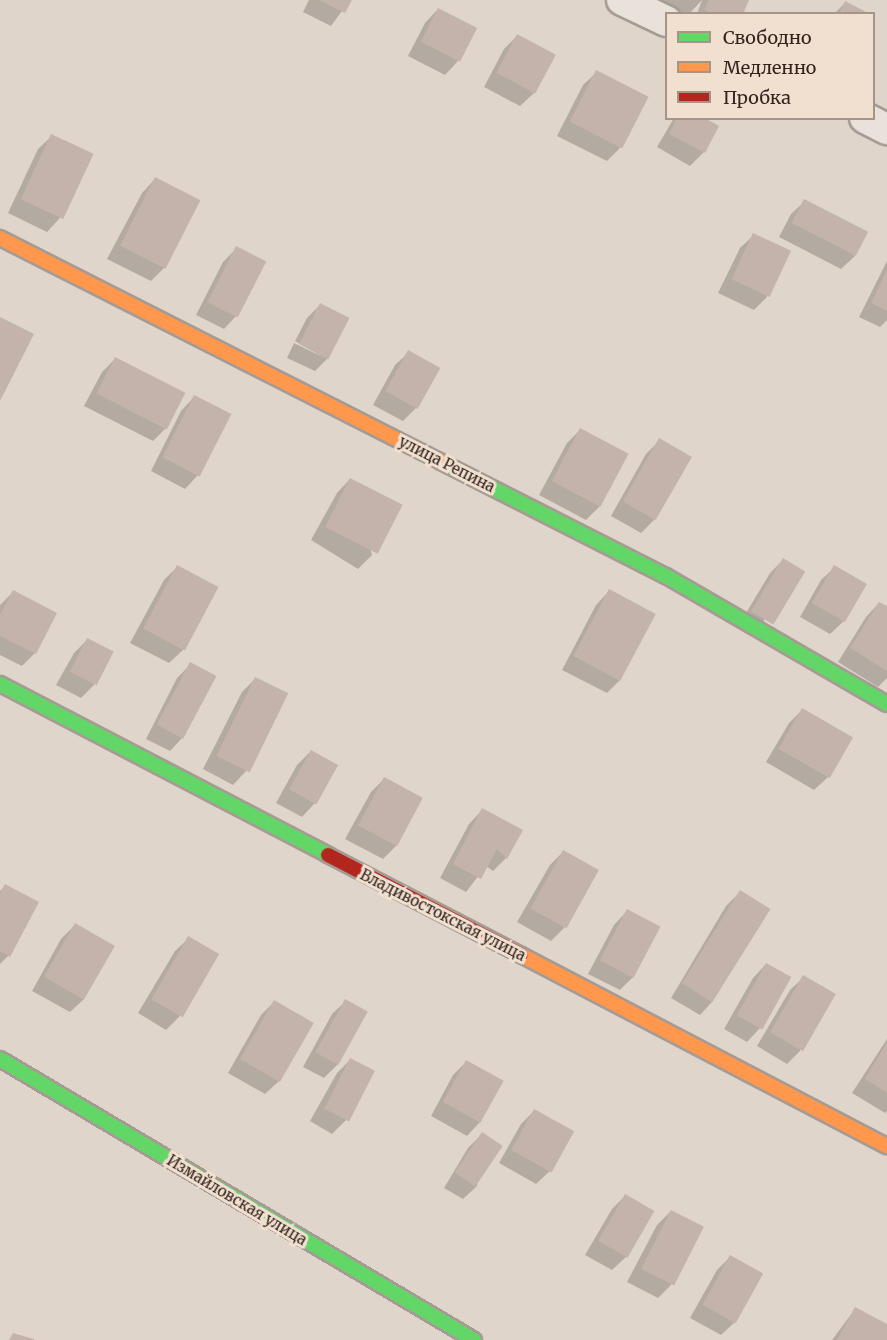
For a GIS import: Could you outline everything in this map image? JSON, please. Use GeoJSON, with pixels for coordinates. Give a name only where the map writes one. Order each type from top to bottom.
{"type":"FeatureCollection","features":[{"type":"Feature","properties":{"kind":"street"},"geometry":{"type":"LineString","coordinates":[[622,0],[665,21]]}},
{"type":"Feature","properties":{"kind":"street"},"geometry":{"type":"LineString","coordinates":[[869,120],[887,129]]}},
{"type":"Feature","properties":{"kind":"street","name":"улица Репина"},"geometry":{"type":"LineString","coordinates":[[0,238],[666,576],[887,704]]}},
{"type":"Feature","properties":{"kind":"street","name":"Владивостокская улица"},"geometry":{"type":"LineString","coordinates":[[0,684],[887,1146]]}},
{"type":"Feature","properties":{"kind":"street","name":"Измайловская улица"},"geometry":{"type":"LineString","coordinates":[[0,1059],[474,1340]]}},
{"type":"Feature","properties":{"kind":"building"},"geometry":{"type":"Polygon","coordinates":[[[319,0],[352,0],[345,13],[319,0]]]}},
{"type":"Feature","properties":{"kind":"building"},"geometry":{"type":"Polygon","coordinates":[[[709,0],[749,0],[744,12],[704,10],[709,0]]]}},
{"type":"Feature","properties":{"kind":"building"},"geometry":{"type":"Polygon","coordinates":[[[845,1],[866,12],[840,12],[845,1]]]}},
{"type":"Feature","properties":{"kind":"building"},"geometry":{"type":"Polygon","coordinates":[[[438,8],[477,28],[460,62],[421,42],[438,8]]]}},
{"type":"Feature","properties":{"kind":"building"},"geometry":{"type":"Polygon","coordinates":[[[517,34],[556,55],[535,94],[496,73],[517,34]]]}},
{"type":"Feature","properties":{"kind":"building"},"geometry":{"type":"Polygon","coordinates":[[[596,70],[649,97],[622,148],[570,122],[596,70]]]}},
{"type":"Feature","properties":{"kind":"building"},"geometry":{"type":"Polygon","coordinates":[[[676,120],[708,120],[719,126],[705,153],[669,134],[676,120]]]}},
{"type":"Feature","properties":{"kind":"building"},"geometry":{"type":"Polygon","coordinates":[[[51,134],[94,154],[63,219],[21,199],[51,134]]]}},
{"type":"Feature","properties":{"kind":"building"},"geometry":{"type":"Polygon","coordinates":[[[155,177],[200,200],[165,269],[120,246],[155,177]]]}},
{"type":"Feature","properties":{"kind":"building"},"geometry":{"type":"Polygon","coordinates":[[[804,199],[868,232],[856,256],[792,223],[804,199]]]}},
{"type":"Feature","properties":{"kind":"building"},"geometry":{"type":"Polygon","coordinates":[[[753,233],[791,251],[770,297],[731,279],[753,233]]]}},
{"type":"Feature","properties":{"kind":"building"},"geometry":{"type":"Polygon","coordinates":[[[236,246],[266,261],[238,318],[207,302],[236,246]]]}},
{"type":"Feature","properties":{"kind":"building"},"geometry":{"type":"Polygon","coordinates":[[[887,270],[887,311],[871,303],[887,270]]]}},
{"type":"Feature","properties":{"kind":"building"},"geometry":{"type":"Polygon","coordinates":[[[320,303],[349,318],[329,359],[299,344],[320,303]]]}},
{"type":"Feature","properties":{"kind":"building"},"geometry":{"type":"Polygon","coordinates":[[[0,317],[34,334],[0,401],[0,317]]]}},
{"type":"Feature","properties":{"kind":"building"},"geometry":{"type":"Polygon","coordinates":[[[408,350],[440,368],[418,409],[385,391],[408,350]]]}},
{"type":"Feature","properties":{"kind":"building"},"geometry":{"type":"Polygon","coordinates":[[[115,357],[185,393],[167,429],[96,394],[115,357]]]}},
{"type":"Feature","properties":{"kind":"building"},"geometry":{"type":"Polygon","coordinates":[[[194,395],[231,414],[200,476],[162,457],[194,395]]]}},
{"type":"Feature","properties":{"kind":"building"},"geometry":{"type":"Polygon","coordinates":[[[580,428],[629,454],[600,507],[552,481],[580,428]]]}},
{"type":"Feature","properties":{"kind":"building"},"geometry":{"type":"Polygon","coordinates":[[[659,438],[692,457],[655,520],[622,501],[659,438]]]}},
{"type":"Feature","properties":{"kind":"building"},"geometry":{"type":"Polygon","coordinates":[[[350,478],[403,505],[378,554],[325,527],[350,478]]]}},
{"type":"Feature","properties":{"kind":"building"},"geometry":{"type":"Polygon","coordinates":[[[783,558],[805,571],[773,625],[751,611],[783,558]]]}},
{"type":"Feature","properties":{"kind":"building"},"geometry":{"type":"Polygon","coordinates":[[[177,565],[218,587],[185,651],[143,629],[177,565]]]}},
{"type":"Feature","properties":{"kind":"building"},"geometry":{"type":"Polygon","coordinates":[[[834,565],[867,584],[845,622],[812,603],[834,565]]]}},
{"type":"Feature","properties":{"kind":"building"},"geometry":{"type":"Polygon","coordinates":[[[609,589],[656,614],[620,681],[573,656],[609,589]]]}},
{"type":"Feature","properties":{"kind":"building"},"geometry":{"type":"Polygon","coordinates":[[[13,590],[57,613],[36,654],[0,636],[0,615],[13,590]]]}},
{"type":"Feature","properties":{"kind":"building"},"geometry":{"type":"Polygon","coordinates":[[[879,602],[887,606],[887,671],[850,648],[879,602]]]}},
{"type":"Feature","properties":{"kind":"building"},"geometry":{"type":"Polygon","coordinates":[[[87,638],[114,652],[96,685],[70,672],[87,638]]]}},
{"type":"Feature","properties":{"kind":"building"},"geometry":{"type":"Polygon","coordinates":[[[190,662],[216,676],[183,739],[157,725],[190,662]]]}},
{"type":"Feature","properties":{"kind":"building"},"geometry":{"type":"Polygon","coordinates":[[[255,677],[288,693],[250,772],[216,756],[255,677]]]}},
{"type":"Feature","properties":{"kind":"building"},"geometry":{"type":"Polygon","coordinates":[[[802,708],[853,738],[830,778],[778,749],[802,708]]]}},
{"type":"Feature","properties":{"kind":"building"},"geometry":{"type":"Polygon","coordinates":[[[311,750],[338,765],[316,804],[289,789],[311,750]]]}},
{"type":"Feature","properties":{"kind":"building"},"geometry":{"type":"Polygon","coordinates":[[[384,777],[423,798],[397,846],[358,826],[384,777]]]}},
{"type":"Feature","properties":{"kind":"building"},"geometry":{"type":"Polygon","coordinates":[[[482,808],[523,830],[507,859],[497,849],[481,879],[453,864],[482,808]]]}},
{"type":"Feature","properties":{"kind":"building"},"geometry":{"type":"Polygon","coordinates":[[[563,850],[599,870],[566,928],[531,909],[563,850]]]}},
{"type":"Feature","properties":{"kind":"building"},"geometry":{"type":"Polygon","coordinates":[[[5,884],[39,902],[10,957],[0,951],[0,893],[5,884]]]}},
{"type":"Feature","properties":{"kind":"building"},"geometry":{"type":"Polygon","coordinates":[[[740,890],[771,909],[712,1002],[682,983],[740,890]]]}},
{"type":"Feature","properties":{"kind":"building"},"geometry":{"type":"Polygon","coordinates":[[[627,909],[661,927],[633,978],[600,960],[627,909]]]}},
{"type":"Feature","properties":{"kind":"building"},"geometry":{"type":"Polygon","coordinates":[[[75,923],[115,946],[84,1000],[44,977],[75,923]]]}},
{"type":"Feature","properties":{"kind":"building"},"geometry":{"type":"Polygon","coordinates":[[[188,936],[219,954],[183,1017],[152,999],[188,936]]]}},
{"type":"Feature","properties":{"kind":"building"},"geometry":{"type":"Polygon","coordinates":[[[766,963],[791,977],[762,1030],[737,1015],[766,963]]]}},
{"type":"Feature","properties":{"kind":"building"},"geometry":{"type":"Polygon","coordinates":[[[803,975],[836,994],[803,1051],[770,1032],[803,975]]]}},
{"type":"Feature","properties":{"kind":"building"},"geometry":{"type":"Polygon","coordinates":[[[345,999],[368,1012],[338,1065],[315,1052],[345,999]]]}},
{"type":"Feature","properties":{"kind":"building"},"geometry":{"type":"Polygon","coordinates":[[[274,1000],[314,1023],[280,1082],[240,1059],[274,1000]]]}},
{"type":"Feature","properties":{"kind":"building"},"geometry":{"type":"Polygon","coordinates":[[[887,1042],[887,1093],[865,1079],[887,1042]]]}},
{"type":"Feature","properties":{"kind":"building"},"geometry":{"type":"Polygon","coordinates":[[[350,1058],[375,1071],[349,1121],[324,1109],[350,1058]]]}},
{"type":"Feature","properties":{"kind":"building"},"geometry":{"type":"Polygon","coordinates":[[[466,1060],[504,1081],[480,1123],[443,1102],[466,1060]]]}},
{"type":"Feature","properties":{"kind":"building"},"geometry":{"type":"Polygon","coordinates":[[[534,1109],[574,1131],[551,1172],[511,1150],[534,1109]]]}},
{"type":"Feature","properties":{"kind":"building"},"geometry":{"type":"Polygon","coordinates":[[[482,1132],[503,1146],[475,1187],[455,1173],[482,1132]]]}},
{"type":"Feature","properties":{"kind":"building"},"geometry":{"type":"Polygon","coordinates":[[[625,1194],[654,1211],[627,1258],[598,1241],[625,1194]]]}},
{"type":"Feature","properties":{"kind":"building"},"geometry":{"type":"Polygon","coordinates":[[[671,1210],[704,1227],[674,1286],[641,1269],[671,1210]]]}},
{"type":"Feature","properties":{"kind":"building"},"geometry":{"type":"Polygon","coordinates":[[[730,1255],[763,1273],[736,1323],[702,1305],[730,1255]]]}},
{"type":"Feature","properties":{"kind":"building"},"geometry":{"type":"Polygon","coordinates":[[[855,1307],[887,1324],[887,1340],[837,1340],[855,1307]]]}},
{"type":"Feature","properties":{"kind":"building"},"geometry":{"type":"Polygon","coordinates":[[[13,1333],[34,1339],[34,1340],[9,1340],[13,1333]]]}},
{"type":"Feature","properties":{"kind":"traffic: fast"},"geometry":{"type":"LineString","coordinates":[[441,462],[666,576],[887,704]]}},
{"type":"Feature","properties":{"kind":"traffic: fast"},"geometry":{"type":"LineString","coordinates":[[0,684],[328,855]]}},
{"type":"Feature","properties":{"kind":"traffic: fast"},"geometry":{"type":"LineString","coordinates":[[0,1059],[474,1340]]}},
{"type":"Feature","properties":{"kind":"traffic: slow"},"geometry":{"type":"LineString","coordinates":[[0,238],[441,462]]}},
{"type":"Feature","properties":{"kind":"traffic: slow"},"geometry":{"type":"LineString","coordinates":[[521,955],[887,1146]]}},
{"type":"Feature","properties":{"kind":"traffic: jam"},"geometry":{"type":"LineString","coordinates":[[328,855],[521,955]]}}]}
